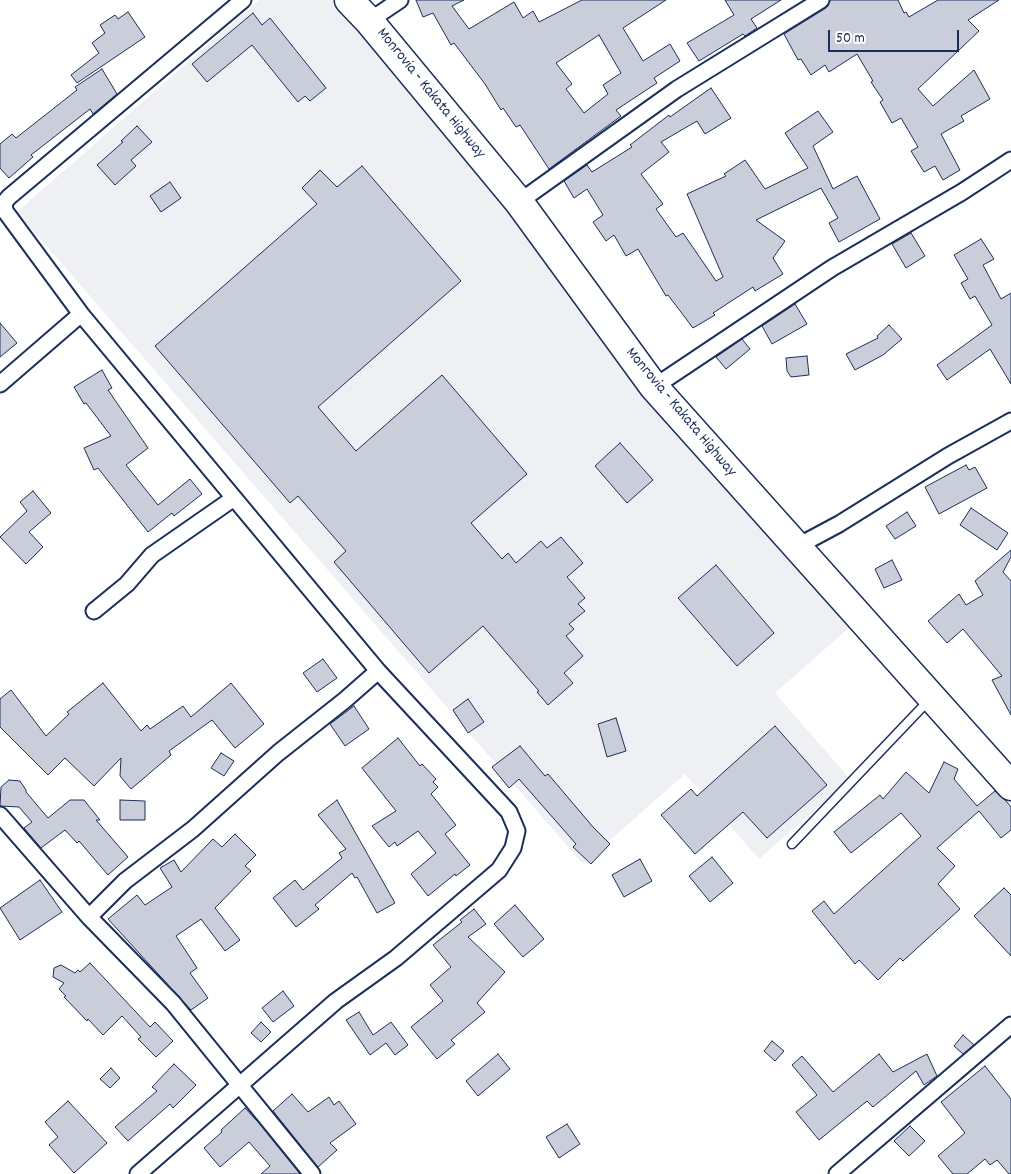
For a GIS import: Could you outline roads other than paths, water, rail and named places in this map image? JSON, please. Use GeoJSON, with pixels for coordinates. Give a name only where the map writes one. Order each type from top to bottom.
{"type":"FeatureCollection","features":[{"type":"Feature","properties":{"kind":"highway","name":"Monrovia - Kakata Highway"},"geometry":{"type":"LineString","coordinates":[[349,0],[369,20],[519,202],[654,387],[1011,786]]}},
{"type":"Feature","properties":{"kind":"street"},"geometry":{"type":"LineString","coordinates":[[138,1174],[336,1001],[396,958],[499,870],[513,848],[517,830],[509,812],[378,671],[81,314],[5,211],[4,203],[9,197],[243,0]]}},
{"type":"Feature","properties":{"kind":"street"},"geometry":{"type":"LineString","coordinates":[[369,20],[400,0]]}},
{"type":"Feature","properties":{"kind":"street"},"geometry":{"type":"LineString","coordinates":[[519,202],[677,89],[821,0]]}},
{"type":"Feature","properties":{"kind":"street"},"geometry":{"type":"LineString","coordinates":[[654,387],[832,268],[962,192],[1011,160]]}},
{"type":"Feature","properties":{"kind":"street"},"geometry":{"type":"LineString","coordinates":[[0,384],[81,314]]}},
{"type":"Feature","properties":{"kind":"street"},"geometry":{"type":"LineString","coordinates":[[796,547],[839,524],[948,456],[1009,424]]}},
{"type":"Feature","properties":{"kind":"street"},"geometry":{"type":"LineString","coordinates":[[94,611],[127,584],[152,555],[234,498]]}},
{"type":"Feature","properties":{"kind":"street"},"geometry":{"type":"LineString","coordinates":[[89,917],[125,881],[193,829],[278,753],[345,700],[378,671]]}},
{"type":"Feature","properties":{"kind":"street"},"geometry":{"type":"LineString","coordinates":[[0,815],[89,917],[173,1003],[312,1174]]}},
{"type":"Feature","properties":{"kind":"street"},"geometry":{"type":"LineString","coordinates":[[838,1174],[1011,1025]]}},
{"type":"Feature","properties":{"kind":"lane"},"geometry":{"type":"LineString","coordinates":[[792,844],[932,697]]}}]}
